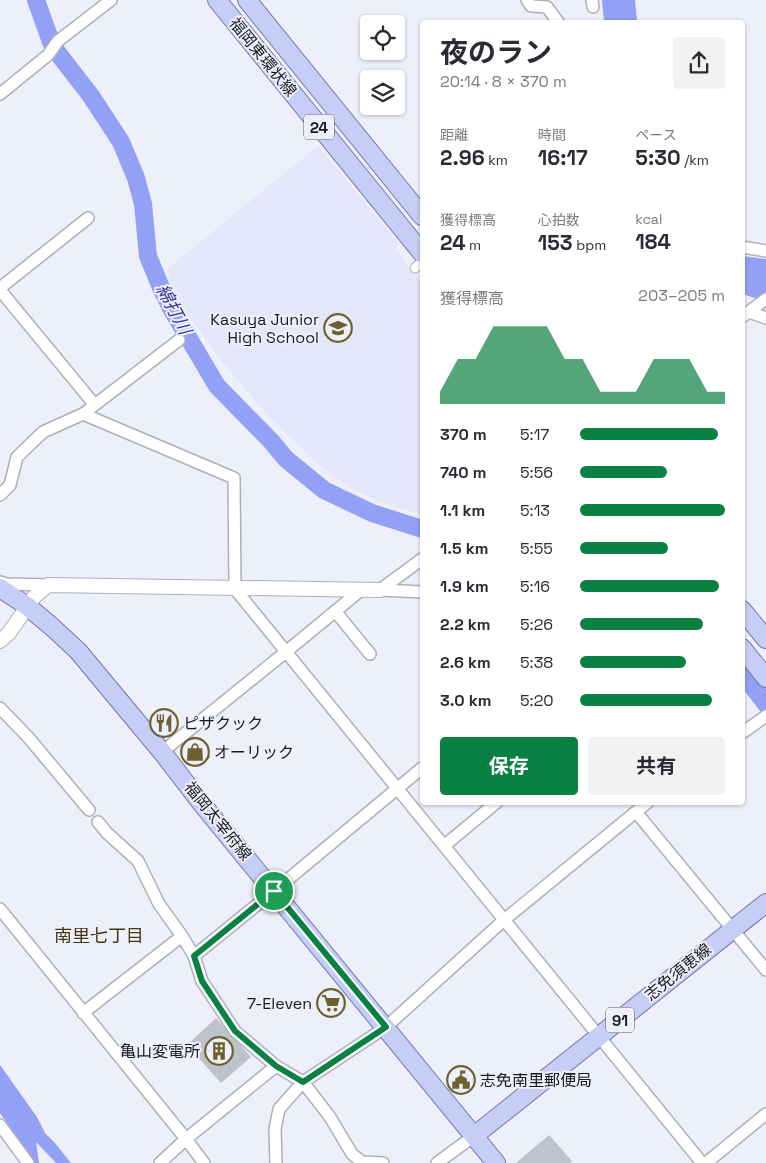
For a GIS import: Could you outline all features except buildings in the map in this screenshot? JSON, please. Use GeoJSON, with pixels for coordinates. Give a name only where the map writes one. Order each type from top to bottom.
{"type":"FeatureCollection","features":[{"type":"Feature","properties":{"kind":"main road","name":"福岡東環状線"},"geometry":{"type":"LineString","coordinates":[[217,0],[418,261]]}},
{"type":"Feature","properties":{"kind":"main road","name":"福岡東環状線"},"geometry":{"type":"LineString","coordinates":[[246,0],[420,214]]}},
{"type":"Feature","properties":{"kind":"main road","name":"福岡太宰府線"},"geometry":{"type":"LineString","coordinates":[[0,588],[52,626],[78,651],[496,1163]]}},
{"type":"Feature","properties":{"kind":"main road"},"geometry":{"type":"LineString","coordinates":[[745,614],[766,639]]}},
{"type":"Feature","properties":{"kind":"main road"},"geometry":{"type":"LineString","coordinates":[[745,652],[766,678]]}},
{"type":"Feature","properties":{"kind":"main road","name":"志免須恵線"},"geometry":{"type":"LineString","coordinates":[[474,1136],[766,903]]}},
{"type":"Feature","properties":{"kind":"street"},"geometry":{"type":"LineString","coordinates":[[0,94],[48,55],[58,41],[111,0]]}},
{"type":"Feature","properties":{"kind":"street"},"geometry":{"type":"LineString","coordinates":[[527,0],[531,6],[547,7],[557,20]]}},
{"type":"Feature","properties":{"kind":"street"},"geometry":{"type":"LineString","coordinates":[[88,218],[0,289],[94,404]]}},
{"type":"Feature","properties":{"kind":"street"},"geometry":{"type":"LineString","coordinates":[[745,247],[766,251]]}},
{"type":"Feature","properties":{"kind":"street"},"geometry":{"type":"LineString","coordinates":[[748,312],[766,299]]}},
{"type":"Feature","properties":{"kind":"street"},"geometry":{"type":"LineString","coordinates":[[748,312],[766,318]]}},
{"type":"Feature","properties":{"kind":"street"},"geometry":{"type":"LineString","coordinates":[[0,495],[10,485],[17,457],[43,432],[83,414],[179,340]]}},
{"type":"Feature","properties":{"kind":"street"},"geometry":{"type":"LineString","coordinates":[[83,414],[234,478],[236,589],[702,1163]]}},
{"type":"Feature","properties":{"kind":"street"},"geometry":{"type":"LineString","coordinates":[[380,590],[420,560]]}},
{"type":"Feature","properties":{"kind":"street"},"geometry":{"type":"LineString","coordinates":[[0,582],[48,585],[420,592]]}},
{"type":"Feature","properties":{"kind":"street"},"geometry":{"type":"LineString","coordinates":[[0,641],[14,628],[34,597],[48,585]]}},
{"type":"Feature","properties":{"kind":"street"},"geometry":{"type":"LineString","coordinates":[[162,752],[361,590]]}},
{"type":"Feature","properties":{"kind":"street"},"geometry":{"type":"LineString","coordinates":[[335,611],[370,654]]}},
{"type":"Feature","properties":{"kind":"street"},"geometry":{"type":"LineString","coordinates":[[0,708],[28,736],[89,810]]}},
{"type":"Feature","properties":{"kind":"street"},"geometry":{"type":"LineString","coordinates":[[745,731],[766,716]]}},
{"type":"Feature","properties":{"kind":"street"},"geometry":{"type":"LineString","coordinates":[[194,956],[420,770]]}},
{"type":"Feature","properties":{"kind":"street"},"geometry":{"type":"LineString","coordinates":[[445,845],[494,805]]}},
{"type":"Feature","properties":{"kind":"street"},"geometry":{"type":"LineString","coordinates":[[276,1163],[275,1129],[279,1109],[303,1082],[386,1027],[504,920],[645,805]]}},
{"type":"Feature","properties":{"kind":"street"},"geometry":{"type":"LineString","coordinates":[[636,812],[766,970]]}},
{"type":"Feature","properties":{"kind":"street"},"geometry":{"type":"LineString","coordinates":[[98,822],[106,833],[138,861],[159,904],[194,956],[202,981],[235,1031],[276,1066],[303,1082],[330,1118],[352,1154],[362,1162],[383,1163]]}},
{"type":"Feature","properties":{"kind":"street"},"geometry":{"type":"LineString","coordinates":[[0,909],[204,1163]]}},
{"type":"Feature","properties":{"kind":"street"},"geometry":{"type":"LineString","coordinates":[[83,1013],[182,936]]}},
{"type":"Feature","properties":{"kind":"street"},"geometry":{"type":"LineString","coordinates":[[160,1163],[186,1139],[276,1066]]}},
{"type":"Feature","properties":{"kind":"street"},"geometry":{"type":"LineString","coordinates":[[706,1163],[766,1114]]}},
{"type":"Feature","properties":{"kind":"street"},"geometry":{"type":"LineString","coordinates":[[0,1125],[28,1163]]}},
{"type":"Feature","properties":{"kind":"street"},"geometry":{"type":"LineString","coordinates":[[437,1163],[474,1136]]}},
{"type":"Feature","properties":{"kind":"shaded area"},"geometry":{"type":"Polygon","coordinates":[[[318,146],[400,245],[395,248],[420,281],[420,514],[378,501],[347,486],[324,469],[270,418],[225,365],[189,316],[174,290],[167,269],[318,146]]]}},
{"type":"Feature","properties":{"kind":"water"},"geometry":{"type":"Polygon","coordinates":[[[602,0],[635,0],[637,20],[604,20],[602,0]]]}},
{"type":"Feature","properties":{"kind":"water"},"geometry":{"type":"Polygon","coordinates":[[[745,256],[766,259],[766,302],[745,295],[745,256]]]}},
{"type":"Feature","properties":{"kind":"water"},"geometry":{"type":"Polygon","coordinates":[[[0,1065],[37,1117],[45,1133],[71,1163],[56,1163],[36,1142],[39,1163],[34,1163],[0,1113],[0,1065]]]}},
{"type":"Feature","properties":{"kind":"waterway","name":"綿打川"},"geometry":{"type":"LineString","coordinates":[[36,0],[51,42],[91,96],[121,142],[136,178],[143,204],[148,256],[172,310],[217,386],[286,459],[324,490],[372,513],[420,528]]}},
{"type":"Feature","properties":{"kind":"waterway","name":"綿打川"},"geometry":{"type":"LineString","coordinates":[[745,677],[766,704]]}},
{"type":"Feature","properties":{"kind":"place","name":"Kasuya Junior High School"},"geometry":{"type":"Point","coordinates":[338,328]}},
{"type":"Feature","properties":{"kind":"place","name":"ピザクック"},"geometry":{"type":"Point","coordinates":[164,723]}},
{"type":"Feature","properties":{"kind":"place","name":"オーリック"},"geometry":{"type":"Point","coordinates":[195,752]}},
{"type":"Feature","properties":{"kind":"place","name":"7-Eleven"},"geometry":{"type":"Point","coordinates":[331,1003]}},
{"type":"Feature","properties":{"kind":"place","name":"亀山変電所"},"geometry":{"type":"Point","coordinates":[219,1051]}},
{"type":"Feature","properties":{"kind":"place","name":"志免南里郵便局"},"geometry":{"type":"Point","coordinates":[461,1080]}},
{"type":"Feature","properties":{"kind":"district","name":"南里七丁目"},"geometry":{"type":"Point","coordinates":[99,935]}},
{"type":"Feature","properties":{"kind":"route"},"geometry":{"type":"LineString","coordinates":[[274,891],[386,1027],[303,1082],[276,1066],[235,1031],[202,981],[194,956],[274,891]]}}]}
